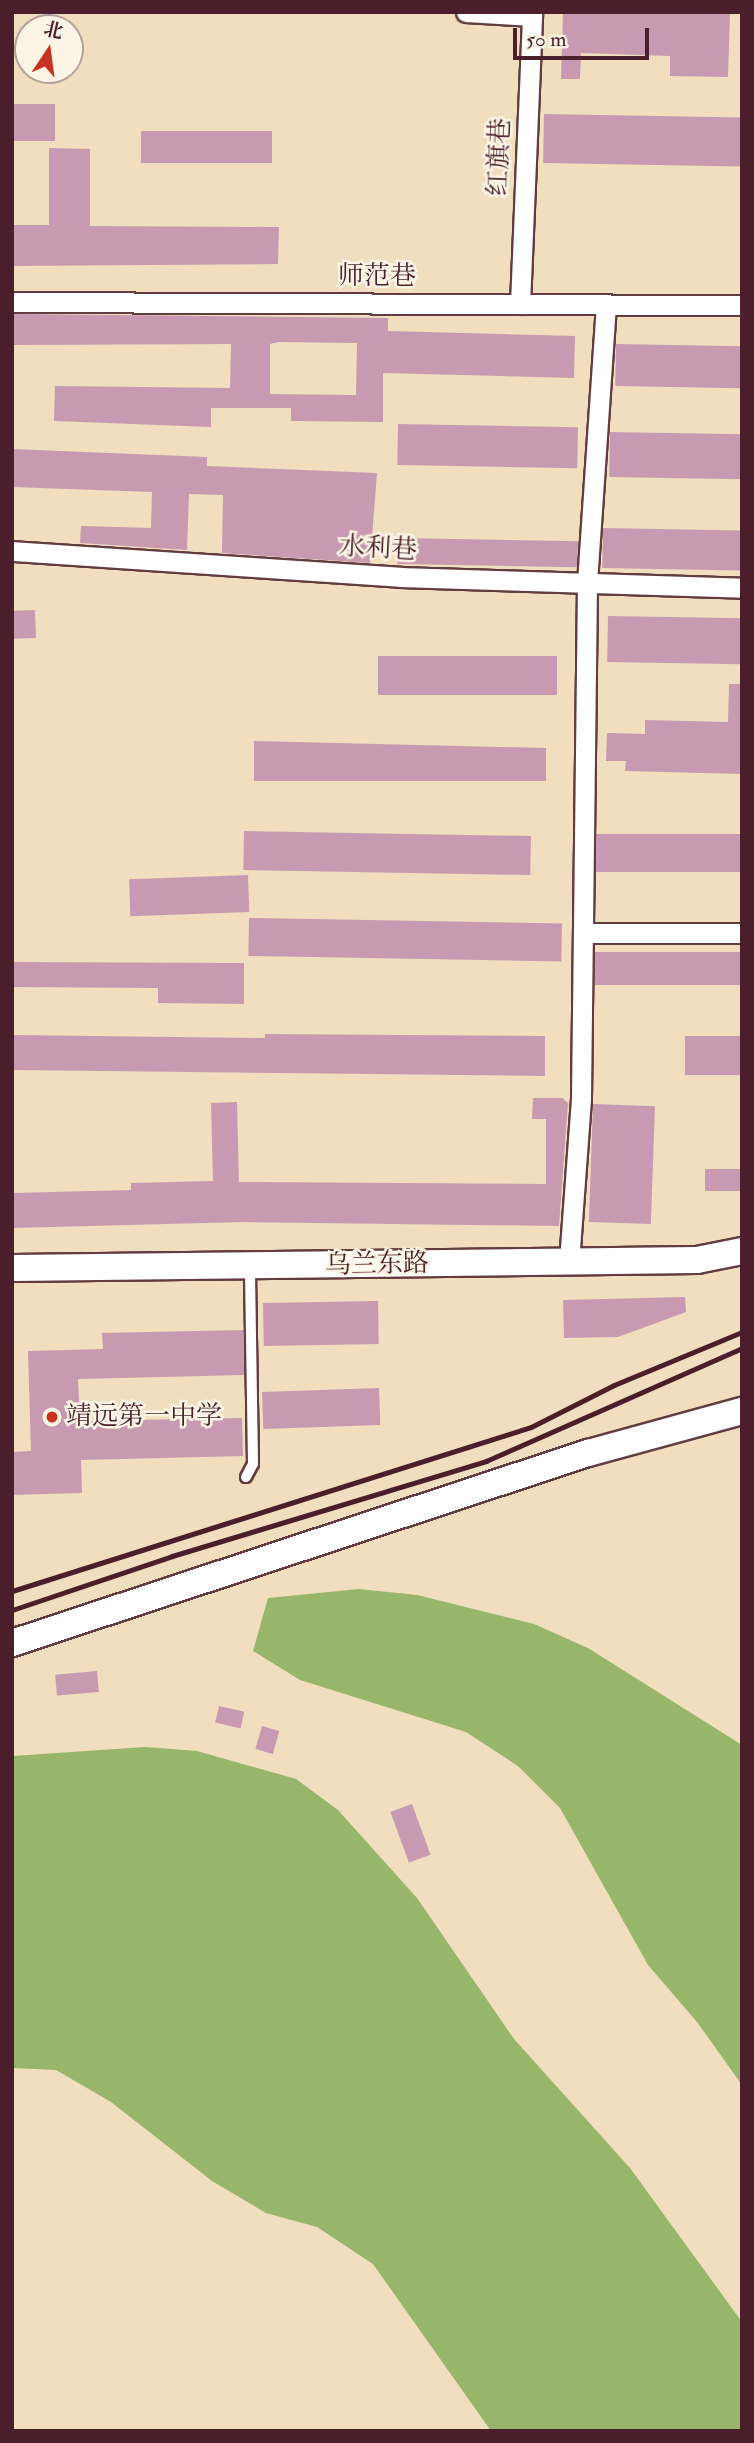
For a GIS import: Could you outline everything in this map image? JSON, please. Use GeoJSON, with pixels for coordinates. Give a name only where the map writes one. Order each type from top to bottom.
{"type":"FeatureCollection","features":[{"type":"Feature","properties":{"kind":"main road","name":"乌兰东路"},"geometry":{"type":"LineString","coordinates":[[12,1268],[697,1260],[742,1251]]}},
{"type":"Feature","properties":{"kind":"main road"},"geometry":{"type":"LineString","coordinates":[[12,1643],[588,1453],[742,1412]]}},
{"type":"Feature","properties":{"kind":"street"},"geometry":{"type":"LineString","coordinates":[[466,12],[532,14]]}},
{"type":"Feature","properties":{"kind":"street","name":"红旗巷"},"geometry":{"type":"LineString","coordinates":[[520,304],[532,14]]}},
{"type":"Feature","properties":{"kind":"street","name":"师范巷"},"geometry":{"type":"LineString","coordinates":[[12,302],[742,305]]}},
{"type":"Feature","properties":{"kind":"street"},"geometry":{"type":"LineString","coordinates":[[569,1262],[581,1097],[587,583],[606,305]]}},
{"type":"Feature","properties":{"kind":"street","name":"水利巷"},"geometry":{"type":"LineString","coordinates":[[12,551],[401,577],[742,589]]}},
{"type":"Feature","properties":{"kind":"street"},"geometry":{"type":"LineString","coordinates":[[583,933],[742,933]]}},
{"type":"Feature","properties":{"kind":"lane"},"geometry":{"type":"LineString","coordinates":[[246,1477],[253,1464],[250,1267]]}},
{"type":"Feature","properties":{"kind":"green space"},"geometry":{"type":"Polygon","coordinates":[[[359,1589],[417,1595],[534,1624],[588,1648],[742,1745],[742,2085],[697,2022],[648,1965],[560,1808],[518,1766],[466,1732],[300,1680],[253,1651],[268,1598],[359,1589]]]}},
{"type":"Feature","properties":{"kind":"green space"},"geometry":{"type":"Polygon","coordinates":[[[145,1747],[197,1751],[296,1779],[338,1810],[417,1898],[514,2039],[630,2168],[742,2322],[742,2431],[491,2431],[373,2264],[317,2227],[266,2213],[212,2181],[111,2102],[56,2070],[12,2068],[12,1756],[145,1747]]]}},
{"type":"Feature","properties":{"kind":"building"},"geometry":{"type":"Polygon","coordinates":[[[563,12],[730,13],[728,77],[670,76],[670,56],[581,53],[580,79],[561,79],[563,12]]]}},
{"type":"Feature","properties":{"kind":"building"},"geometry":{"type":"Polygon","coordinates":[[[12,104],[55,104],[55,141],[12,141],[12,104]]]}},
{"type":"Feature","properties":{"kind":"building"},"geometry":{"type":"Polygon","coordinates":[[[544,114],[742,117],[741,166],[543,163],[544,114]]]}},
{"type":"Feature","properties":{"kind":"building"},"geometry":{"type":"Polygon","coordinates":[[[141,131],[272,131],[272,163],[141,163],[141,131]]]}},
{"type":"Feature","properties":{"kind":"building"},"geometry":{"type":"Polygon","coordinates":[[[49,148],[90,149],[90,226],[279,227],[278,264],[12,266],[12,225],[49,225],[49,148]]]}},
{"type":"Feature","properties":{"kind":"building"},"geometry":{"type":"Polygon","coordinates":[[[12,314],[388,318],[388,331],[575,336],[574,378],[383,373],[383,422],[291,421],[291,408],[211,408],[211,427],[54,421],[55,386],[230,388],[231,344],[12,345],[12,314]],[[357,343],[270,344],[270,394],[356,395],[357,343]]]}},
{"type":"Feature","properties":{"kind":"building"},"geometry":{"type":"Polygon","coordinates":[[[616,344],[742,346],[741,388],[615,386],[616,344]]]}},
{"type":"Feature","properties":{"kind":"building"},"geometry":{"type":"Polygon","coordinates":[[[398,424],[578,427],[577,468],[397,465],[398,424]]]}},
{"type":"Feature","properties":{"kind":"building"},"geometry":{"type":"Polygon","coordinates":[[[610,432],[742,434],[741,479],[609,477],[610,432]]]}},
{"type":"Feature","properties":{"kind":"building"},"geometry":{"type":"Polygon","coordinates":[[[12,449],[207,457],[207,466],[377,473],[370,563],[222,553],[223,495],[189,494],[187,550],[80,543],[81,526],[151,528],[152,492],[12,487],[12,449]]]}},
{"type":"Feature","properties":{"kind":"building"},"geometry":{"type":"Polygon","coordinates":[[[603,528],[742,530],[741,570],[602,568],[603,528]]]}},
{"type":"Feature","properties":{"kind":"building"},"geometry":{"type":"Polygon","coordinates":[[[398,538],[578,541],[578,567],[398,564],[398,538]]]}},
{"type":"Feature","properties":{"kind":"building"},"geometry":{"type":"Polygon","coordinates":[[[35,610],[36,638],[13,639],[12,611],[35,610]]]}},
{"type":"Feature","properties":{"kind":"building"},"geometry":{"type":"Polygon","coordinates":[[[608,616],[742,618],[741,664],[607,662],[608,616]]]}},
{"type":"Feature","properties":{"kind":"building"},"geometry":{"type":"Polygon","coordinates":[[[378,656],[557,656],[557,695],[378,695],[378,656]]]}},
{"type":"Feature","properties":{"kind":"building"},"geometry":{"type":"Polygon","coordinates":[[[729,684],[742,684],[742,774],[625,771],[626,761],[606,761],[607,733],[645,734],[645,720],[728,722],[729,684]]]}},
{"type":"Feature","properties":{"kind":"building"},"geometry":{"type":"Polygon","coordinates":[[[254,741],[546,748],[546,781],[254,781],[254,741]]]}},
{"type":"Feature","properties":{"kind":"building"},"geometry":{"type":"Polygon","coordinates":[[[244,831],[531,836],[530,875],[243,870],[244,831]]]}},
{"type":"Feature","properties":{"kind":"building"},"geometry":{"type":"Polygon","coordinates":[[[596,834],[742,834],[742,872],[596,872],[596,834]]]}},
{"type":"Feature","properties":{"kind":"building"},"geometry":{"type":"Polygon","coordinates":[[[248,875],[249,912],[130,916],[129,879],[248,875]]]}},
{"type":"Feature","properties":{"kind":"building"},"geometry":{"type":"Polygon","coordinates":[[[249,918],[562,923],[561,961],[248,956],[249,918]]]}},
{"type":"Feature","properties":{"kind":"building"},"geometry":{"type":"Polygon","coordinates":[[[595,952],[742,952],[742,985],[595,985],[595,952]]]}},
{"type":"Feature","properties":{"kind":"building"},"geometry":{"type":"Polygon","coordinates":[[[12,962],[244,963],[244,1004],[158,1003],[158,988],[12,987],[12,962]]]}},
{"type":"Feature","properties":{"kind":"building"},"geometry":{"type":"Polygon","coordinates":[[[265,1034],[545,1036],[545,1076],[12,1070],[12,1035],[265,1038],[265,1034]]]}},
{"type":"Feature","properties":{"kind":"building"},"geometry":{"type":"Polygon","coordinates":[[[685,1036],[742,1036],[742,1075],[685,1075],[685,1036]]]}},
{"type":"Feature","properties":{"kind":"building"},"geometry":{"type":"Polygon","coordinates":[[[533,1098],[562,1098],[568,1103],[559,1226],[244,1222],[12,1228],[12,1193],[131,1190],[131,1183],[213,1181],[211,1103],[237,1102],[239,1182],[546,1184],[546,1119],[532,1119],[533,1098]]]}},
{"type":"Feature","properties":{"kind":"building"},"geometry":{"type":"Polygon","coordinates":[[[593,1104],[655,1106],[651,1224],[589,1222],[593,1104]]]}},
{"type":"Feature","properties":{"kind":"building"},"geometry":{"type":"Polygon","coordinates":[[[705,1169],[742,1169],[742,1191],[705,1191],[705,1169]]]}},
{"type":"Feature","properties":{"kind":"building"},"geometry":{"type":"Polygon","coordinates":[[[685,1297],[686,1312],[618,1337],[564,1338],[563,1300],[685,1297]]]}},
{"type":"Feature","properties":{"kind":"building"},"geometry":{"type":"Polygon","coordinates":[[[378,1301],[379,1344],[264,1346],[263,1303],[378,1301]]]}},
{"type":"Feature","properties":{"kind":"building"},"geometry":{"type":"Polygon","coordinates":[[[244,1330],[244,1375],[78,1379],[80,1421],[242,1418],[243,1456],[81,1460],[82,1493],[12,1495],[12,1452],[31,1451],[28,1351],[103,1349],[102,1333],[244,1330]]]}},
{"type":"Feature","properties":{"kind":"building"},"geometry":{"type":"Polygon","coordinates":[[[379,1388],[380,1425],[263,1429],[262,1392],[379,1388]]]}},
{"type":"Feature","properties":{"kind":"building"},"geometry":{"type":"Polygon","coordinates":[[[97,1671],[99,1692],[57,1696],[55,1675],[97,1671]]]}},
{"type":"Feature","properties":{"kind":"building"},"geometry":{"type":"Polygon","coordinates":[[[219,1706],[244,1712],[241,1728],[215,1723],[219,1706]]]}},
{"type":"Feature","properties":{"kind":"building"},"geometry":{"type":"Polygon","coordinates":[[[262,1726],[279,1731],[273,1754],[255,1749],[262,1726]]]}},
{"type":"Feature","properties":{"kind":"building"},"geometry":{"type":"Polygon","coordinates":[[[412,1804],[430,1855],[409,1863],[390,1812],[412,1804]]]}},
{"type":"Feature","properties":{"kind":"railway"},"geometry":{"type":"LineString","coordinates":[[12,1591],[531,1427],[614,1385],[742,1332]]}},
{"type":"Feature","properties":{"kind":"railway"},"geometry":{"type":"LineString","coordinates":[[12,1610],[172,1556],[486,1461],[742,1348]]}},
{"type":"Feature","properties":{"kind":"place","name":"靖远第一中学"},"geometry":{"type":"Point","coordinates":[52,1417]}}]}
